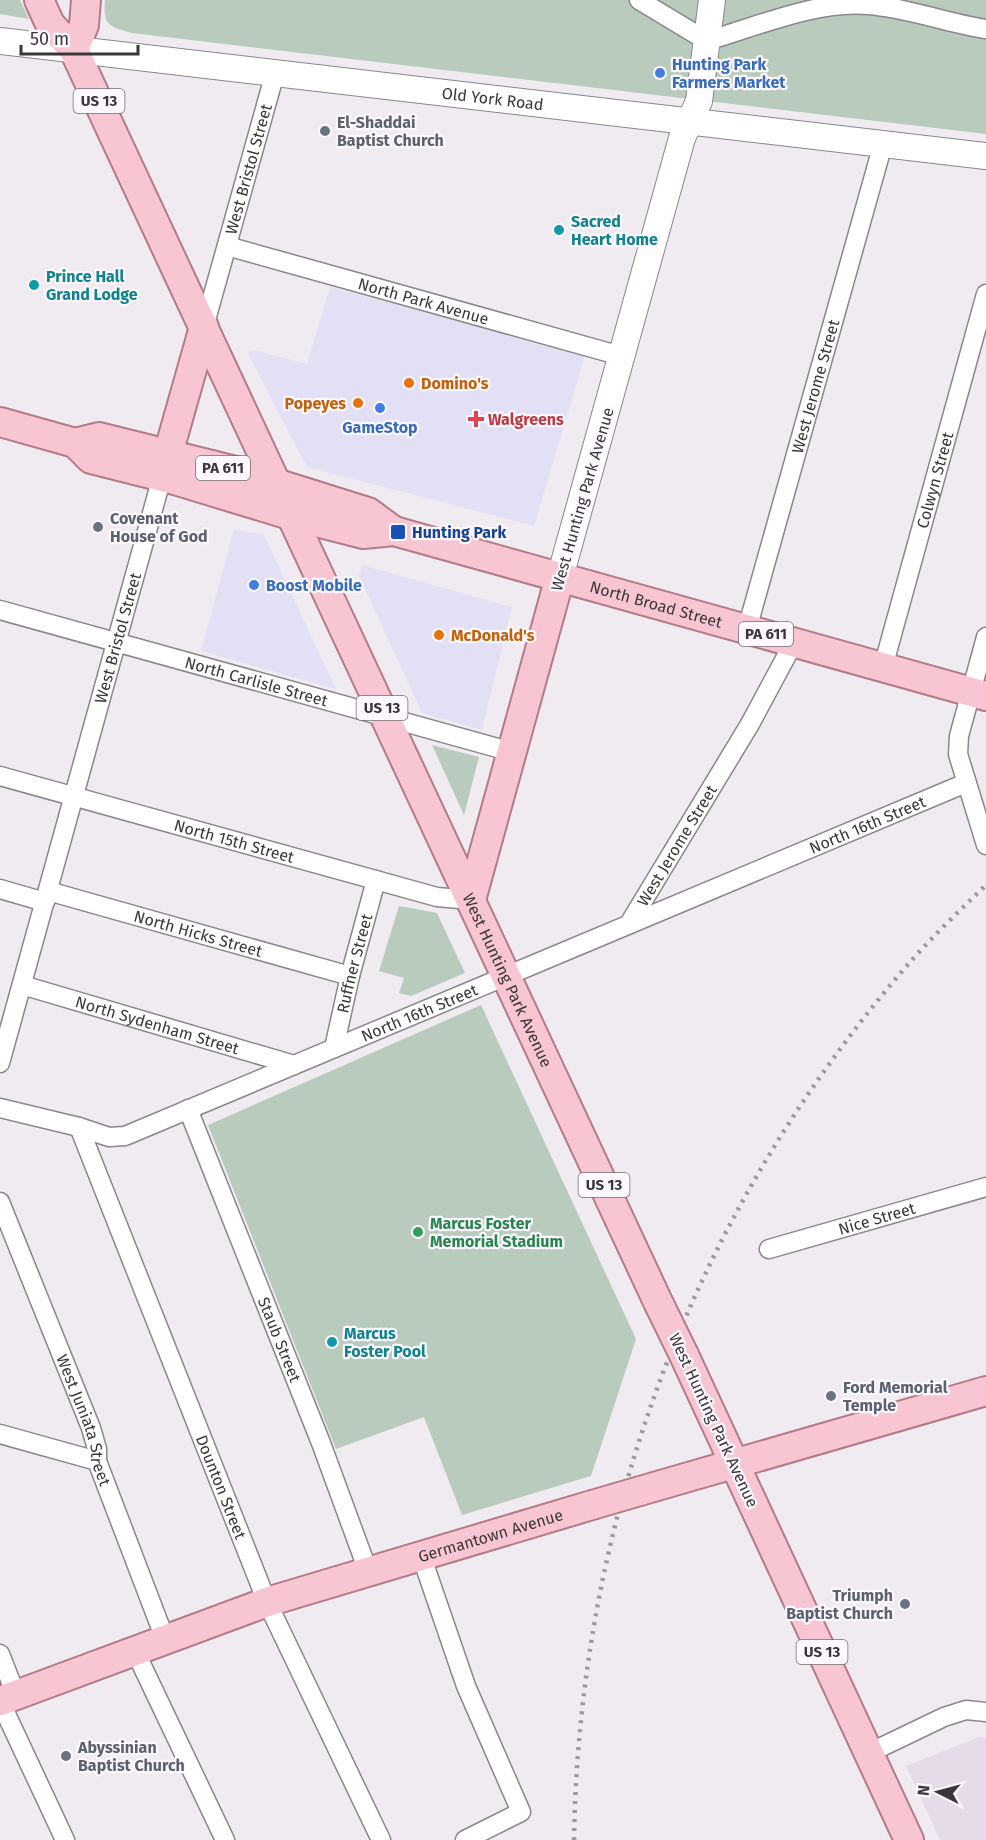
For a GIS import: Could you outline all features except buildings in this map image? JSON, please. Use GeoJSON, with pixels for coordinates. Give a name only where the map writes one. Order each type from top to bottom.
{"type":"FeatureCollection","features":[{"type":"Feature","properties":{"kind":"main road","name":"US 13"},"geometry":{"type":"LineString","coordinates":[[39,0],[50,24],[75,50],[471,900]]}},
{"type":"Feature","properties":{"kind":"main road"},"geometry":{"type":"LineString","coordinates":[[75,50],[84,25],[86,0]]}},
{"type":"Feature","properties":{"kind":"main road","name":"West Bristol Street"},"geometry":{"type":"LineString","coordinates":[[165,465],[204,327]]}},
{"type":"Feature","properties":{"kind":"main road","name":"North Broad Street"},"geometry":{"type":"LineString","coordinates":[[0,422],[75,443],[99,437],[293,516],[363,534],[394,531]]}},
{"type":"Feature","properties":{"kind":"main road","name":"North Broad Street"},"geometry":{"type":"LineString","coordinates":[[165,465],[277,483],[368,512],[394,531],[978,693]]}},
{"type":"Feature","properties":{"kind":"main road","name":"West Hunting Park Avenue"},"geometry":{"type":"LineString","coordinates":[[560,577],[471,900],[909,1840]]}},
{"type":"Feature","properties":{"kind":"main road","name":"Germantown Avenue"},"geometry":{"type":"LineString","coordinates":[[5,1699],[267,1602],[986,1391]]}},
{"type":"Feature","properties":{"kind":"street"},"geometry":{"type":"LineString","coordinates":[[639,0],[707,41],[788,16],[841,4],[868,4],[902,9],[986,29]]}},
{"type":"Feature","properties":{"kind":"street","name":"West Hunting Park Avenue"},"geometry":{"type":"LineString","coordinates":[[560,577],[682,138],[699,100],[712,0]]}},
{"type":"Feature","properties":{"kind":"street","name":"Old York Road"},"geometry":{"type":"LineString","coordinates":[[0,41],[986,156]]}},
{"type":"Feature","properties":{"kind":"street","name":"West Bristol Street"},"geometry":{"type":"LineString","coordinates":[[204,327],[275,73]]}},
{"type":"Feature","properties":{"kind":"street","name":"West Jerome Street"},"geometry":{"type":"LineString","coordinates":[[747,629],[883,144]]}},
{"type":"Feature","properties":{"kind":"street","name":"North Park Avenue"},"geometry":{"type":"LineString","coordinates":[[227,246],[621,356]]}},
{"type":"Feature","properties":{"kind":"street","name":"Colwyn Street"},"geometry":{"type":"LineString","coordinates":[[883,667],[986,294]]}},
{"type":"Feature","properties":{"kind":"street","name":"West Bristol Street"},"geometry":{"type":"LineString","coordinates":[[0,1063],[165,465]]}},
{"type":"Feature","properties":{"kind":"street","name":"North Carlisle Street"},"geometry":{"type":"LineString","coordinates":[[0,610],[512,752]]}},
{"type":"Feature","properties":{"kind":"street"},"geometry":{"type":"LineString","coordinates":[[985,842],[958,754],[959,736],[978,693],[986,637]]}},
{"type":"Feature","properties":{"kind":"street","name":"West Jerome Street"},"geometry":{"type":"LineString","coordinates":[[629,924],[750,724],[794,642]]}},
{"type":"Feature","properties":{"kind":"street","name":"North 15th Street"},"geometry":{"type":"LineString","coordinates":[[0,776],[437,897],[471,900]]}},
{"type":"Feature","properties":{"kind":"street","name":"North 16th Street"},"geometry":{"type":"LineString","coordinates":[[0,1108],[117,1138],[966,783]]}},
{"type":"Feature","properties":{"kind":"street","name":"Ruffner Street"},"geometry":{"type":"LineString","coordinates":[[334,1048],[350,976],[376,880]]}},
{"type":"Feature","properties":{"kind":"street","name":"North Hicks Street"},"geometry":{"type":"LineString","coordinates":[[0,889],[46,896],[350,976]]}},
{"type":"Feature","properties":{"kind":"street","name":"North Sydenham Street"},"geometry":{"type":"LineString","coordinates":[[22,985],[294,1065]]}},
{"type":"Feature","properties":{"kind":"street","name":"Staub Street"},"geometry":{"type":"LineString","coordinates":[[188,1110],[321,1443],[368,1571]]}},
{"type":"Feature","properties":{"kind":"street","name":"Dounton Street"},"geometry":{"type":"LineString","coordinates":[[79,1127],[267,1602],[381,1840]]}},
{"type":"Feature","properties":{"kind":"street","name":"Nice Street"},"geometry":{"type":"LineString","coordinates":[[769,1249],[986,1186]]}},
{"type":"Feature","properties":{"kind":"street","name":"West Juniata Street"},"geometry":{"type":"LineString","coordinates":[[0,1202],[91,1428],[97,1449],[97,1461],[165,1639]]}},
{"type":"Feature","properties":{"kind":"street"},"geometry":{"type":"LineString","coordinates":[[0,1434],[97,1461]]}},
{"type":"Feature","properties":{"kind":"street"},"geometry":{"type":"LineString","coordinates":[[421,1555],[466,1686],[521,1812],[465,1840]]}},
{"type":"Feature","properties":{"kind":"street"},"geometry":{"type":"LineString","coordinates":[[135,1651],[225,1840]]}},
{"type":"Feature","properties":{"kind":"street"},"geometry":{"type":"LineString","coordinates":[[0,1654],[5,1699],[65,1840]]}},
{"type":"Feature","properties":{"kind":"street"},"geometry":{"type":"LineString","coordinates":[[869,1753],[944,1717],[966,1710],[986,1712]]}},
{"type":"Feature","properties":{"kind":"shaded area"},"geometry":{"type":"Polygon","coordinates":[[[330,287],[585,356],[534,526],[307,467],[247,352],[254,350],[307,364],[330,287]]]}},
{"type":"Feature","properties":{"kind":"shaded area"},"geometry":{"type":"Polygon","coordinates":[[[234,529],[264,535],[336,689],[201,651],[234,529]]]}},
{"type":"Feature","properties":{"kind":"shaded area"},"geometry":{"type":"Polygon","coordinates":[[[362,565],[512,607],[482,730],[422,713],[359,576],[362,565]]]}},
{"type":"Feature","properties":{"kind":"shaded area"},"geometry":{"type":"Polygon","coordinates":[[[979,1737],[986,1738],[986,1840],[940,1840],[906,1766],[979,1737]]]}},
{"type":"Feature","properties":{"kind":"green space"},"geometry":{"type":"Polygon","coordinates":[[[0,0],[20,0],[29,19],[0,14],[0,0]]]}},
{"type":"Feature","properties":{"kind":"green space"},"geometry":{"type":"Polygon","coordinates":[[[105,0],[986,0],[986,134],[132,33],[109,24],[105,15],[105,0]]]}},
{"type":"Feature","properties":{"kind":"green space"},"geometry":{"type":"Polygon","coordinates":[[[432,745],[479,757],[464,815],[432,745]]]}},
{"type":"Feature","properties":{"kind":"green space"},"geometry":{"type":"Polygon","coordinates":[[[399,906],[437,913],[465,973],[411,996],[399,993],[404,978],[379,971],[399,906]]]}},
{"type":"Feature","properties":{"kind":"green space","name":"Marcus Foster Memorial Stadium"},"geometry":{"type":"Polygon","coordinates":[[[481,1005],[636,1339],[591,1476],[462,1515],[424,1417],[336,1449],[208,1125],[481,1005]]]}},
{"type":"Feature","properties":{"kind":"railway"},"geometry":{"type":"LineString","coordinates":[[574,1840],[581,1720],[598,1602],[625,1487],[662,1375],[709,1267],[765,1163],[830,1063],[904,969],[986,885]]}},
{"type":"Feature","properties":{"kind":"place","name":"Hunting Park Farmers Market"},"geometry":{"type":"Point","coordinates":[660,73]}},
{"type":"Feature","properties":{"kind":"place","name":"El-Shaddai Baptist Church"},"geometry":{"type":"Point","coordinates":[325,131]}},
{"type":"Feature","properties":{"kind":"place","name":"Sacred Heart Home"},"geometry":{"type":"Point","coordinates":[559,230]}},
{"type":"Feature","properties":{"kind":"place","name":"Prince Hall Grand Lodge"},"geometry":{"type":"Point","coordinates":[34,285]}},
{"type":"Feature","properties":{"kind":"place","name":"Domino's"},"geometry":{"type":"Point","coordinates":[409,383]}},
{"type":"Feature","properties":{"kind":"place","name":"Popeyes"},"geometry":{"type":"Point","coordinates":[358,403]}},
{"type":"Feature","properties":{"kind":"place","name":"GameStop"},"geometry":{"type":"Point","coordinates":[380,408]}},
{"type":"Feature","properties":{"kind":"place","name":"Walgreens"},"geometry":{"type":"Point","coordinates":[476,419]}},
{"type":"Feature","properties":{"kind":"place","name":"Covenant House of God"},"geometry":{"type":"Point","coordinates":[98,527]}},
{"type":"Feature","properties":{"kind":"place","name":"Hunting Park"},"geometry":{"type":"Point","coordinates":[398,532]}},
{"type":"Feature","properties":{"kind":"place","name":"Boost Mobile"},"geometry":{"type":"Point","coordinates":[254,585]}},
{"type":"Feature","properties":{"kind":"place","name":"McDonald's"},"geometry":{"type":"Point","coordinates":[439,635]}},
{"type":"Feature","properties":{"kind":"place","name":"Marcus Foster Memorial Stadium"},"geometry":{"type":"Point","coordinates":[418,1232]}},
{"type":"Feature","properties":{"kind":"place","name":"Marcus Foster Pool"},"geometry":{"type":"Point","coordinates":[332,1342]}},
{"type":"Feature","properties":{"kind":"place","name":"Ford Memorial Temple"},"geometry":{"type":"Point","coordinates":[831,1396]}},
{"type":"Feature","properties":{"kind":"place","name":"Triumph Baptist Church"},"geometry":{"type":"Point","coordinates":[905,1604]}},
{"type":"Feature","properties":{"kind":"place","name":"Abyssinian Baptist Church"},"geometry":{"type":"Point","coordinates":[66,1756]}}]}
